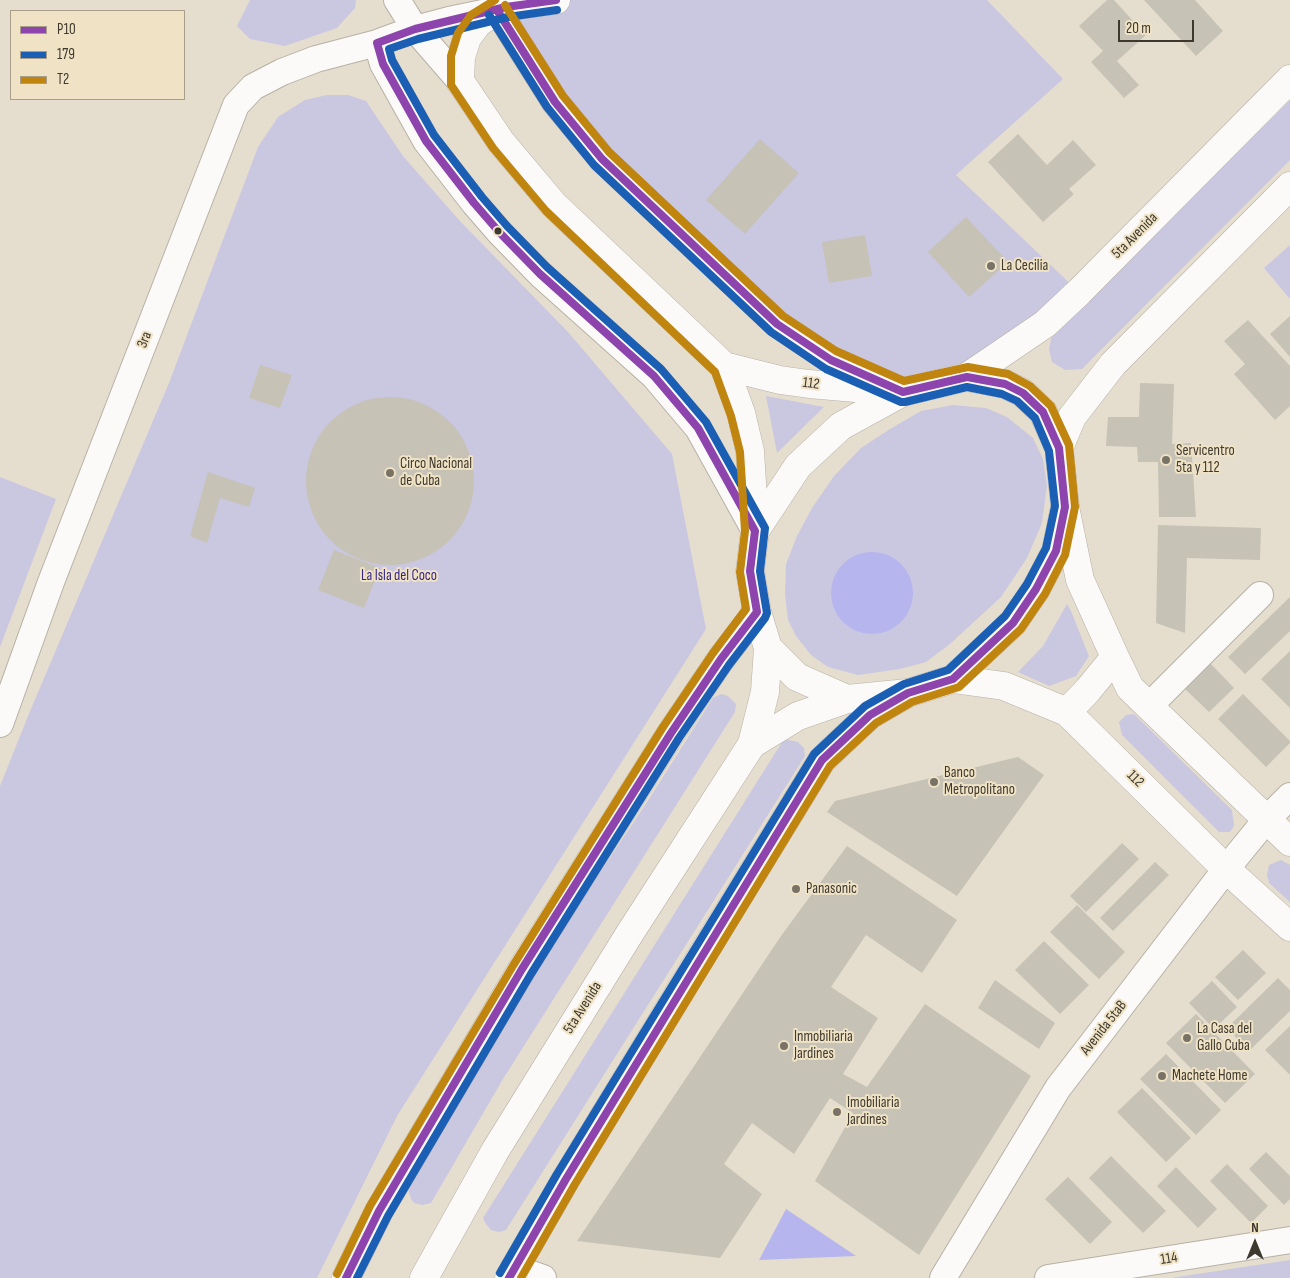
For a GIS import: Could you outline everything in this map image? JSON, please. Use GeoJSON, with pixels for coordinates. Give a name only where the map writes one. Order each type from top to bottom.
{"type":"FeatureCollection","features":[{"type":"Feature","properties":{"kind":"main road"},"geometry":{"type":"LineString","coordinates":[[460,81],[461,56],[467,38],[478,23],[497,10],[506,7],[556,0]]}},
{"type":"Feature","properties":{"kind":"main road","name":"5ta Avenida"},"geometry":{"type":"LineString","coordinates":[[424,1278],[495,1151],[630,933],[752,744],[765,692],[768,648],[757,612],[750,571],[755,531],[798,466],[842,426],[903,392],[967,377],[1045,324],[1290,79]]}},
{"type":"Feature","properties":{"kind":"main road","name":"112"},"geometry":{"type":"LineString","coordinates":[[460,81],[501,142],[554,206],[724,366],[741,413],[750,451],[755,531]]}},
{"type":"Feature","properties":{"kind":"main road","name":"5ta Avenida"},"geometry":{"type":"LineString","coordinates":[[1059,448],[1072,417],[1113,364],[1290,186]]}},
{"type":"Feature","properties":{"kind":"main road","name":"112"},"geometry":{"type":"LineString","coordinates":[[724,366],[780,380],[903,392]]}},
{"type":"Feature","properties":{"kind":"main road","name":"5ta Avenida"},"geometry":{"type":"LineString","coordinates":[[752,744],[798,716],[847,699],[908,693],[953,679],[1012,623],[1036,589],[1056,552],[1064,507],[1059,448],[1043,412],[1024,393],[1006,384],[967,377]]}},
{"type":"Feature","properties":{"kind":"main road"},"geometry":{"type":"LineString","coordinates":[[1064,507],[1080,580],[1130,688],[1290,842]]}},
{"type":"Feature","properties":{"kind":"main road"},"geometry":{"type":"LineString","coordinates":[[346,1278],[378,1211],[522,969],[671,733],[721,659],[757,612]]}},
{"type":"Feature","properties":{"kind":"main road","name":"5ta Avenida"},"geometry":{"type":"LineString","coordinates":[[768,648],[797,677],[847,699]]}},
{"type":"Feature","properties":{"kind":"main road"},"geometry":{"type":"LineString","coordinates":[[1067,712],[1115,657]]}},
{"type":"Feature","properties":{"kind":"main road","name":"112"},"geometry":{"type":"LineString","coordinates":[[953,679],[1004,686],[1067,712],[1226,869],[1290,927]]}},
{"type":"Feature","properties":{"kind":"main road","name":"5ta Avenida"},"geometry":{"type":"LineString","coordinates":[[512,1273],[566,1179],[822,760],[870,715],[908,693]]}},
{"type":"Feature","properties":{"kind":"street","name":"112"},"geometry":{"type":"LineString","coordinates":[[396,0],[415,29],[460,81]]}},
{"type":"Feature","properties":{"kind":"street","name":"112"},"geometry":{"type":"LineString","coordinates":[[497,10],[555,102],[602,159],[777,324],[831,360],[903,392]]}},
{"type":"Feature","properties":{"kind":"street","name":"3ra"},"geometry":{"type":"LineString","coordinates":[[0,724],[51,582],[236,105],[253,87],[282,72],[316,59],[377,43],[415,29],[497,10]]}},
{"type":"Feature","properties":{"kind":"street"},"geometry":{"type":"LineString","coordinates":[[377,43],[383,64],[426,141],[474,203],[540,274],[647,370],[698,428],[755,531]]}},
{"type":"Feature","properties":{"kind":"street"},"geometry":{"type":"LineString","coordinates":[[1149,706],[1260,595]]}},
{"type":"Feature","properties":{"kind":"street","name":"Avenida 5taB"},"geometry":{"type":"LineString","coordinates":[[943,1278],[1058,1088],[1226,869],[1266,820],[1290,796]]}},
{"type":"Feature","properties":{"kind":"street","name":"114"},"geometry":{"type":"LineString","coordinates":[[1048,1278],[1290,1240]]}},
{"type":"Feature","properties":{"kind":"street"},"geometry":{"type":"LineString","coordinates":[[512,1273],[543,1278]]}},
{"type":"Feature","properties":{"kind":"green space"},"geometry":{"type":"Polygon","coordinates":[[[250,0],[356,0],[355,8],[337,28],[285,46],[250,39],[237,26],[250,0]]]}},
{"type":"Feature","properties":{"kind":"green space"},"geometry":{"type":"Polygon","coordinates":[[[556,0],[987,0],[1063,79],[956,175],[1079,292],[1045,324],[903,392],[831,360],[602,159],[506,18],[556,0]]]}},
{"type":"Feature","properties":{"kind":"green space","name":"La Isla del Coco"},"geometry":{"type":"Polygon","coordinates":[[[327,95],[348,95],[366,101],[403,156],[458,219],[568,332],[672,454],[706,629],[397,1116],[317,1278],[0,1278],[0,786],[169,383],[258,147],[278,117],[305,100],[327,95]]]}},
{"type":"Feature","properties":{"kind":"green space"},"geometry":{"type":"Polygon","coordinates":[[[1290,100],[1290,160],[1082,369],[1065,370],[1052,362],[1049,349],[1052,335],[1290,100]]]}},
{"type":"Feature","properties":{"kind":"green space"},"geometry":{"type":"Polygon","coordinates":[[[1290,245],[1290,299],[1264,268],[1290,245]]]}},
{"type":"Feature","properties":{"kind":"green space"},"geometry":{"type":"Polygon","coordinates":[[[766,396],[824,407],[777,453],[766,396]]]}},
{"type":"Feature","properties":{"kind":"green space"},"geometry":{"type":"Polygon","coordinates":[[[953,405],[986,408],[1007,417],[1033,438],[1043,459],[1047,486],[1042,523],[1027,558],[1001,597],[950,644],[926,662],[900,669],[858,675],[828,667],[811,655],[796,636],[788,620],[785,594],[786,564],[797,536],[812,508],[834,476],[861,448],[921,411],[953,405]]]}},
{"type":"Feature","properties":{"kind":"green space"},"geometry":{"type":"Polygon","coordinates":[[[0,477],[56,499],[0,647],[0,477]]]}},
{"type":"Feature","properties":{"kind":"green space"},"geometry":{"type":"Polygon","coordinates":[[[1067,604],[1089,656],[1076,676],[1049,686],[1018,672],[1043,646],[1067,604]]]}},
{"type":"Feature","properties":{"kind":"green space"},"geometry":{"type":"Polygon","coordinates":[[[721,694],[728,696],[736,704],[735,712],[503,1079],[431,1203],[422,1205],[414,1203],[408,1189],[560,933],[713,698],[721,694]]]}},
{"type":"Feature","properties":{"kind":"green space"},"geometry":{"type":"Polygon","coordinates":[[[1134,714],[1232,810],[1234,826],[1230,832],[1219,832],[1122,735],[1119,722],[1126,715],[1134,714]]]}},
{"type":"Feature","properties":{"kind":"green space"},"geometry":{"type":"Polygon","coordinates":[[[784,739],[798,742],[804,748],[805,756],[506,1230],[499,1232],[491,1230],[483,1218],[784,739]]]}},
{"type":"Feature","properties":{"kind":"green space"},"geometry":{"type":"Polygon","coordinates":[[[1281,860],[1290,865],[1290,902],[1269,883],[1267,875],[1269,865],[1281,860]]]}},
{"type":"Feature","properties":{"kind":"green space"},"geometry":{"type":"Polygon","coordinates":[[[1290,1260],[1290,1278],[1171,1278],[1290,1260]]]}},
{"type":"Feature","properties":{"kind":"water"},"geometry":{"type":"Polygon","coordinates":[[[872,552],[888,555],[901,564],[910,577],[913,593],[910,609],[901,622],[888,631],[872,634],[856,631],[843,622],[834,609],[831,593],[834,577],[843,564],[856,555],[872,552]]]}},
{"type":"Feature","properties":{"kind":"water"},"geometry":{"type":"Polygon","coordinates":[[[786,1209],[856,1256],[759,1260],[786,1209]]]}},
{"type":"Feature","properties":{"kind":"building"},"geometry":{"type":"Polygon","coordinates":[[[1107,0],[1114,0],[1146,35],[1117,61],[1139,85],[1124,98],[1091,62],[1103,51],[1079,26],[1107,0]]]}},
{"type":"Feature","properties":{"kind":"building"},"geometry":{"type":"Polygon","coordinates":[[[1144,0],[1195,0],[1223,31],[1196,56],[1144,0]]]}},
{"type":"Feature","properties":{"kind":"building"},"geometry":{"type":"Polygon","coordinates":[[[1018,134],[1047,165],[1073,140],[1096,165],[1069,189],[1074,194],[1043,222],[988,162],[1018,134]]]}},
{"type":"Feature","properties":{"kind":"building"},"geometry":{"type":"Polygon","coordinates":[[[760,139],[799,173],[745,234],[706,200],[760,139]]]}},
{"type":"Feature","properties":{"kind":"building"},"geometry":{"type":"Polygon","coordinates":[[[966,217],[1008,262],[969,297],[928,252],[966,217]]]}},
{"type":"Feature","properties":{"kind":"building"},"geometry":{"type":"Polygon","coordinates":[[[865,235],[872,276],[829,283],[822,242],[865,235]]]}},
{"type":"Feature","properties":{"kind":"building"},"geometry":{"type":"Polygon","coordinates":[[[1290,316],[1290,357],[1270,334],[1290,316]]]}},
{"type":"Feature","properties":{"kind":"building"},"geometry":{"type":"Polygon","coordinates":[[[1248,320],[1290,366],[1290,406],[1275,420],[1234,374],[1245,364],[1224,341],[1248,320]]]}},
{"type":"Feature","properties":{"kind":"building"},"geometry":{"type":"Polygon","coordinates":[[[260,365],[292,375],[280,408],[249,398],[260,365]]]}},
{"type":"Feature","properties":{"kind":"building"},"geometry":{"type":"Polygon","coordinates":[[[1140,383],[1174,384],[1172,444],[1191,443],[1196,517],[1159,517],[1158,462],[1138,462],[1137,447],[1106,446],[1108,417],[1139,417],[1140,383]]]}},
{"type":"Feature","properties":{"kind":"building","name":"Circo Nacional de Cuba"},"geometry":{"type":"Polygon","coordinates":[[[390,397],[414,401],[429,407],[443,416],[455,428],[464,442],[470,457],[474,481],[470,505],[464,520],[455,534],[443,546],[429,555],[414,561],[390,565],[366,561],[351,555],[337,546],[325,534],[316,520],[310,505],[306,481],[310,457],[316,442],[325,428],[337,416],[351,407],[366,401],[390,397]]]}},
{"type":"Feature","properties":{"kind":"building"},"geometry":{"type":"Polygon","coordinates":[[[208,472],[255,488],[249,507],[220,498],[207,543],[190,536],[208,472]]]}},
{"type":"Feature","properties":{"kind":"building"},"geometry":{"type":"Polygon","coordinates":[[[1158,525],[1261,528],[1260,560],[1187,558],[1185,633],[1156,623],[1158,525]]]}},
{"type":"Feature","properties":{"kind":"building"},"geometry":{"type":"Polygon","coordinates":[[[334,550],[380,568],[364,608],[318,590],[334,550]]]}},
{"type":"Feature","properties":{"kind":"building"},"geometry":{"type":"Polygon","coordinates":[[[1290,597],[1290,631],[1245,674],[1228,657],[1290,597]]]}},
{"type":"Feature","properties":{"kind":"building"},"geometry":{"type":"Polygon","coordinates":[[[1290,651],[1290,708],[1261,679],[1290,651]]]}},
{"type":"Feature","properties":{"kind":"building"},"geometry":{"type":"Polygon","coordinates":[[[1210,663],[1234,688],[1209,712],[1184,688],[1210,663]]]}},
{"type":"Feature","properties":{"kind":"building"},"geometry":{"type":"Polygon","coordinates":[[[1243,694],[1290,741],[1266,767],[1218,719],[1243,694]]]}},
{"type":"Feature","properties":{"kind":"building"},"geometry":{"type":"Polygon","coordinates":[[[1018,757],[1044,775],[957,896],[827,812],[835,801],[1018,757]]]}},
{"type":"Feature","properties":{"kind":"building"},"geometry":{"type":"Polygon","coordinates":[[[1122,843],[1139,859],[1086,912],[1070,896],[1122,843]]]}},
{"type":"Feature","properties":{"kind":"building","name":"Inmobiliaria Jardines"},"geometry":{"type":"Polygon","coordinates":[[[847,846],[957,920],[922,973],[866,935],[831,987],[878,1018],[843,1074],[867,1087],[925,1004],[1031,1076],[919,1255],[815,1181],[853,1113],[830,1098],[794,1154],[752,1123],[724,1164],[762,1194],[720,1258],[577,1241],[781,936],[847,846]]]}},
{"type":"Feature","properties":{"kind":"building"},"geometry":{"type":"Polygon","coordinates":[[[1155,862],[1169,875],[1113,931],[1100,918],[1155,862]]]}},
{"type":"Feature","properties":{"kind":"building"},"geometry":{"type":"Polygon","coordinates":[[[1077,905],[1125,952],[1099,979],[1050,932],[1077,905]]]}},
{"type":"Feature","properties":{"kind":"building"},"geometry":{"type":"Polygon","coordinates":[[[1044,941],[1089,985],[1060,1014],[1015,970],[1044,941]]]}},
{"type":"Feature","properties":{"kind":"building"},"geometry":{"type":"Polygon","coordinates":[[[1243,950],[1266,973],[1238,1000],[1215,977],[1243,950]]]}},
{"type":"Feature","properties":{"kind":"building"},"geometry":{"type":"Polygon","coordinates":[[[1278,978],[1290,990],[1290,1011],[1249,1051],[1227,1028],[1278,978]]]}},
{"type":"Feature","properties":{"kind":"building"},"geometry":{"type":"Polygon","coordinates":[[[995,980],[1055,1023],[1039,1049],[978,1008],[995,980]]]}},
{"type":"Feature","properties":{"kind":"building"},"geometry":{"type":"Polygon","coordinates":[[[1212,981],[1237,1007],[1214,1029],[1189,1003],[1212,981]]]}},
{"type":"Feature","properties":{"kind":"building"},"geometry":{"type":"Polygon","coordinates":[[[1196,1014],[1255,1074],[1225,1103],[1166,1043],[1196,1014]]]}},
{"type":"Feature","properties":{"kind":"building"},"geometry":{"type":"Polygon","coordinates":[[[1290,1026],[1290,1075],[1265,1050],[1290,1026]]]}},
{"type":"Feature","properties":{"kind":"building"},"geometry":{"type":"Polygon","coordinates":[[[1166,1054],[1221,1110],[1196,1135],[1140,1079],[1166,1054]]]}},
{"type":"Feature","properties":{"kind":"building"},"geometry":{"type":"Polygon","coordinates":[[[1142,1088],[1191,1138],[1166,1162],[1117,1112],[1142,1088]]]}},
{"type":"Feature","properties":{"kind":"building"},"geometry":{"type":"Polygon","coordinates":[[[1266,1152],[1290,1176],[1290,1199],[1284,1205],[1249,1169],[1266,1152]]]}},
{"type":"Feature","properties":{"kind":"building"},"geometry":{"type":"Polygon","coordinates":[[[1111,1156],[1166,1211],[1143,1233],[1089,1178],[1111,1156]]]}},
{"type":"Feature","properties":{"kind":"building"},"geometry":{"type":"Polygon","coordinates":[[[1227,1164],[1268,1206],[1251,1223],[1210,1181],[1227,1164]]]}},
{"type":"Feature","properties":{"kind":"building"},"geometry":{"type":"Polygon","coordinates":[[[1176,1167],[1217,1209],[1198,1228],[1157,1186],[1176,1167]]]}},
{"type":"Feature","properties":{"kind":"building"},"geometry":{"type":"Polygon","coordinates":[[[1068,1177],[1112,1222],[1090,1244],[1045,1199],[1068,1177]]]}},
{"type":"Feature","properties":{"kind":"transit line","name":"T2"},"geometry":{"type":"LineString","coordinates":[[337,1274],[370,1206],[514,964],[663,727],[713,653],[746,609],[740,572],[745,531],[740,452],[731,416],[715,372],[546,211],[493,148],[451,85],[451,56],[458,33],[471,15],[495,0]]}},
{"type":"Feature","properties":{"kind":"transit line","name":"P10"},"geometry":{"type":"LineString","coordinates":[[346,1278],[379,1211],[522,969],[671,733],[721,659],[757,612],[750,571],[755,531],[698,428],[654,376],[540,274],[474,203],[426,141],[383,64],[377,43],[415,29],[506,7],[556,0]]}},
{"type":"Feature","properties":{"kind":"transit line","name":"T2"},"geometry":{"type":"LineString","coordinates":[[505,5],[563,96],[609,152],[783,316],[836,351],[904,381],[968,367],[1008,374],[1030,386],[1051,406],[1069,445],[1075,507],[1065,555],[1045,594],[1021,629],[959,687],[912,702],[876,723],[830,766],[575,1184],[521,1278]]}},
{"type":"Feature","properties":{"kind":"transit line","name":"P10"},"geometry":{"type":"LineString","coordinates":[[497,10],[555,102],[602,159],[777,324],[831,360],[903,392],[967,377],[1005,384],[1023,393],[1043,412],[1059,448],[1065,507],[1056,551],[1036,589],[1013,623],[953,679],[908,693],[870,715],[822,760],[566,1179],[509,1278]]}},
{"type":"Feature","properties":{"kind":"transit line","name":"179"},"geometry":{"type":"LineString","coordinates":[[357,1278],[388,1216],[531,974],[679,738],[767,613],[760,571],[765,528],[706,422],[661,369],[547,267],[482,197],[434,135],[392,60],[389,49],[418,39],[508,17],[557,10]]}},
{"type":"Feature","properties":{"kind":"transit line","name":"179"},"geometry":{"type":"LineString","coordinates":[[489,15],[547,107],[594,165],[771,332],[826,369],[901,402],[967,387],[1002,394],[1017,401],[1035,418],[1049,451],[1055,506],[1046,548],[1027,584],[1005,616],[948,670],[904,684],[865,706],[814,754],[557,1174],[500,1273]]}},
{"type":"Feature","properties":{"kind":"place","name":"La Cecilia"},"geometry":{"type":"Point","coordinates":[991,266]}},
{"type":"Feature","properties":{"kind":"place","name":"Servicentro 5ta y 112"},"geometry":{"type":"Point","coordinates":[1166,460]}},
{"type":"Feature","properties":{"kind":"place","name":"Circo Nacional de Cuba"},"geometry":{"type":"Point","coordinates":[390,473]}},
{"type":"Feature","properties":{"kind":"place","name":"Banco Metropolitano"},"geometry":{"type":"Point","coordinates":[934,782]}},
{"type":"Feature","properties":{"kind":"place","name":"Panasonic"},"geometry":{"type":"Point","coordinates":[796,889]}},
{"type":"Feature","properties":{"kind":"place","name":"La Casa del Gallo Cuba"},"geometry":{"type":"Point","coordinates":[1187,1038]}},
{"type":"Feature","properties":{"kind":"place","name":"Inmobiliaria Jardines"},"geometry":{"type":"Point","coordinates":[784,1046]}},
{"type":"Feature","properties":{"kind":"place","name":"Machete Home"},"geometry":{"type":"Point","coordinates":[1162,1076]}},
{"type":"Feature","properties":{"kind":"place","name":"Imobiliaria Jardines"},"geometry":{"type":"Point","coordinates":[837,1112]}}]}
